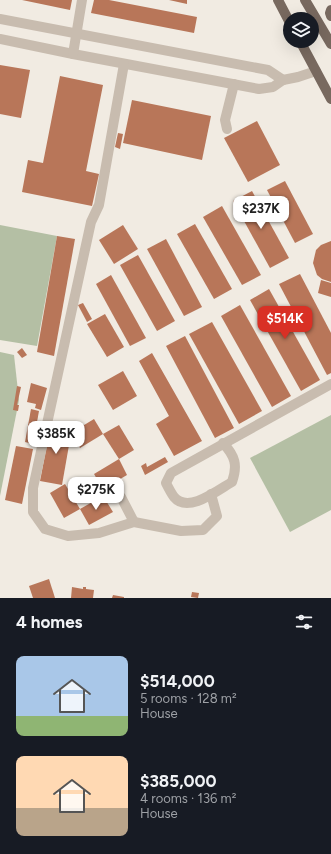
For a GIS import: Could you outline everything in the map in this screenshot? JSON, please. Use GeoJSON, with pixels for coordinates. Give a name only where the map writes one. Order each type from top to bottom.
{"type":"FeatureCollection","features":[{"type":"Feature","properties":{"kind":"main road"},"geometry":{"type":"LineString","coordinates":[[278,0],[284,12]]}},
{"type":"Feature","properties":{"kind":"main road"},"geometry":{"type":"LineString","coordinates":[[305,0],[331,44]]}},
{"type":"Feature","properties":{"kind":"main road"},"geometry":{"type":"LineString","coordinates":[[331,10],[331,16]]}},
{"type":"Feature","properties":{"kind":"main road"},"geometry":{"type":"LineString","coordinates":[[304,48],[331,99]]}},
{"type":"Feature","properties":{"kind":"lane"},"geometry":{"type":"LineString","coordinates":[[73,54],[82,0]]}},
{"type":"Feature","properties":{"kind":"lane"},"geometry":{"type":"LineString","coordinates":[[0,19],[268,70],[283,80]]}},
{"type":"Feature","properties":{"kind":"lane"},"geometry":{"type":"LineString","coordinates":[[0,39],[259,89],[273,88],[283,80],[316,71]]}},
{"type":"Feature","properties":{"kind":"lane"},"geometry":{"type":"LineString","coordinates":[[124,64],[99,206],[91,222],[89,230],[32,488],[33,512],[45,529],[68,536],[100,533],[134,522],[181,531],[203,530],[217,516],[211,494]]}},
{"type":"Feature","properties":{"kind":"lane"},"geometry":{"type":"LineString","coordinates":[[227,130],[225,120],[234,84]]}},
{"type":"Feature","properties":{"kind":"lane"},"geometry":{"type":"LineString","coordinates":[[223,443],[232,452],[236,463],[235,474],[232,482],[198,501],[187,503],[174,498],[166,483],[171,473],[223,443],[331,384]]}},
{"type":"Feature","properties":{"kind":"lane"},"geometry":{"type":"LineString","coordinates":[[120,497],[134,522]]}},
{"type":"Feature","properties":{"kind":"green space"},"geometry":{"type":"Polygon","coordinates":[[[0,225],[57,236],[37,346],[0,340],[0,225]]]}},
{"type":"Feature","properties":{"kind":"green space"},"geometry":{"type":"Polygon","coordinates":[[[0,352],[14,355],[19,400],[0,496],[0,352]]]}},
{"type":"Feature","properties":{"kind":"green space"},"geometry":{"type":"Polygon","coordinates":[[[331,415],[331,510],[290,532],[250,458],[331,415]]]}},
{"type":"Feature","properties":{"kind":"building"},"geometry":{"type":"Polygon","coordinates":[[[22,0],[72,0],[70,10],[22,0]]]}},
{"type":"Feature","properties":{"kind":"building"},"geometry":{"type":"Polygon","coordinates":[[[94,0],[109,0],[197,17],[194,33],[91,13],[94,0]]]}},
{"type":"Feature","properties":{"kind":"building"},"geometry":{"type":"Polygon","coordinates":[[[169,0],[187,0],[187,4],[169,0]]]}},
{"type":"Feature","properties":{"kind":"building"},"geometry":{"type":"Polygon","coordinates":[[[0,65],[30,70],[21,118],[0,114],[0,65]]]}},
{"type":"Feature","properties":{"kind":"building"},"geometry":{"type":"Polygon","coordinates":[[[60,76],[103,85],[86,171],[99,174],[92,206],[22,192],[28,160],[43,163],[60,76]]]}},
{"type":"Feature","properties":{"kind":"building"},"geometry":{"type":"Polygon","coordinates":[[[132,100],[211,116],[202,160],[123,143],[132,100]]]}},
{"type":"Feature","properties":{"kind":"building"},"geometry":{"type":"Polygon","coordinates":[[[257,121],[280,165],[248,182],[224,138],[257,121]]]}},
{"type":"Feature","properties":{"kind":"building"},"geometry":{"type":"Polygon","coordinates":[[[118,133],[123,134],[120,149],[115,147],[118,133]]]}},
{"type":"Feature","properties":{"kind":"building"},"geometry":{"type":"Polygon","coordinates":[[[285,181],[313,234],[295,243],[267,190],[285,181]]]}},
{"type":"Feature","properties":{"kind":"building"},"geometry":{"type":"Polygon","coordinates":[[[252,191],[289,258],[270,268],[233,201],[252,191]]]}},
{"type":"Feature","properties":{"kind":"building"},"geometry":{"type":"Polygon","coordinates":[[[222,206],[261,275],[242,285],[203,217],[222,206]]]}},
{"type":"Feature","properties":{"kind":"building"},"geometry":{"type":"Polygon","coordinates":[[[195,224],[232,289],[214,299],[177,234],[195,224]]]}},
{"type":"Feature","properties":{"kind":"building"},"geometry":{"type":"Polygon","coordinates":[[[123,225],[138,249],[114,264],[99,240],[123,225]]]}},
{"type":"Feature","properties":{"kind":"building"},"geometry":{"type":"Polygon","coordinates":[[[57,236],[75,239],[54,356],[37,352],[57,236]]]}},
{"type":"Feature","properties":{"kind":"building"},"geometry":{"type":"Polygon","coordinates":[[[166,239],[202,307],[184,316],[147,249],[166,239]]]}},
{"type":"Feature","properties":{"kind":"building"},"geometry":{"type":"Polygon","coordinates":[[[331,241],[331,282],[322,279],[317,275],[313,263],[316,250],[321,245],[331,241]]]}},
{"type":"Feature","properties":{"kind":"building"},"geometry":{"type":"Polygon","coordinates":[[[138,255],[175,321],[157,331],[120,265],[138,255]]]}},
{"type":"Feature","properties":{"kind":"building"},"geometry":{"type":"Polygon","coordinates":[[[300,274],[331,333],[331,373],[327,375],[279,284],[300,274]]]}},
{"type":"Feature","properties":{"kind":"building"},"geometry":{"type":"Polygon","coordinates":[[[111,275],[146,338],[130,346],[96,284],[111,275]]]}},
{"type":"Feature","properties":{"kind":"building"},"geometry":{"type":"Polygon","coordinates":[[[321,280],[331,283],[331,297],[318,293],[321,280]]]}},
{"type":"Feature","properties":{"kind":"building"},"geometry":{"type":"Polygon","coordinates":[[[269,289],[320,380],[301,391],[250,300],[269,289]]]}},
{"type":"Feature","properties":{"kind":"building"},"geometry":{"type":"Polygon","coordinates":[[[83,303],[92,319],[87,322],[78,305],[83,303]]]}},
{"type":"Feature","properties":{"kind":"building"},"geometry":{"type":"Polygon","coordinates":[[[240,305],[291,396],[272,407],[221,316],[240,305]]]}},
{"type":"Feature","properties":{"kind":"building"},"geometry":{"type":"Polygon","coordinates":[[[105,314],[124,347],[107,357],[87,324],[105,314]]]}},
{"type":"Feature","properties":{"kind":"building"},"geometry":{"type":"Polygon","coordinates":[[[212,322],[262,411],[239,424],[189,334],[212,322]]]}},
{"type":"Feature","properties":{"kind":"building"},"geometry":{"type":"Polygon","coordinates":[[[185,336],[234,428],[215,438],[166,346],[185,336]]]}},
{"type":"Feature","properties":{"kind":"building"},"geometry":{"type":"Polygon","coordinates":[[[22,348],[27,355],[22,358],[17,352],[22,348]]]}},
{"type":"Feature","properties":{"kind":"building"},"geometry":{"type":"Polygon","coordinates":[[[152,353],[202,441],[174,456],[156,424],[169,416],[139,361],[152,353]]]}},
{"type":"Feature","properties":{"kind":"building"},"geometry":{"type":"Polygon","coordinates":[[[123,371],[137,396],[113,410],[98,385],[123,371]]]}},
{"type":"Feature","properties":{"kind":"building"},"geometry":{"type":"Polygon","coordinates":[[[31,383],[47,388],[41,410],[35,408],[36,404],[27,402],[31,383]]]}},
{"type":"Feature","properties":{"kind":"building"},"geometry":{"type":"Polygon","coordinates":[[[17,386],[21,387],[17,405],[19,405],[18,411],[13,410],[17,386]]]}},
{"type":"Feature","properties":{"kind":"building"},"geometry":{"type":"Polygon","coordinates":[[[31,409],[39,411],[33,444],[25,442],[31,409]]]}},
{"type":"Feature","properties":{"kind":"building"},"geometry":{"type":"Polygon","coordinates":[[[94,419],[103,434],[80,448],[71,433],[94,419]]]}},
{"type":"Feature","properties":{"kind":"building"},"geometry":{"type":"Polygon","coordinates":[[[51,424],[72,428],[62,485],[40,481],[51,424]]]}},
{"type":"Feature","properties":{"kind":"building"},"geometry":{"type":"Polygon","coordinates":[[[119,425],[134,450],[119,459],[103,434],[119,425]]]}},
{"type":"Feature","properties":{"kind":"building"},"geometry":{"type":"Polygon","coordinates":[[[16,446],[33,449],[22,504],[5,500],[16,446]]]}},
{"type":"Feature","properties":{"kind":"building"},"geometry":{"type":"Polygon","coordinates":[[[165,457],[168,462],[145,475],[141,466],[146,463],[147,467],[165,457]]]}},
{"type":"Feature","properties":{"kind":"building"},"geometry":{"type":"Polygon","coordinates":[[[119,459],[127,475],[103,489],[94,474],[119,459]]]}},
{"type":"Feature","properties":{"kind":"building"},"geometry":{"type":"Polygon","coordinates":[[[65,484],[80,509],[64,518],[50,493],[65,484]]]}},
{"type":"Feature","properties":{"kind":"building"},"geometry":{"type":"Polygon","coordinates":[[[103,496],[113,512],[89,525],[80,509],[103,496]]]}},
{"type":"Feature","properties":{"kind":"building"},"geometry":{"type":"Polygon","coordinates":[[[49,579],[55,598],[33,598],[29,586],[49,579]]]}},
{"type":"Feature","properties":{"kind":"building"},"geometry":{"type":"Polygon","coordinates":[[[72,587],[83,589],[83,587],[86,587],[86,589],[94,590],[93,598],[71,598],[72,587]]]}},
{"type":"Feature","properties":{"kind":"building"},"geometry":{"type":"Polygon","coordinates":[[[192,592],[199,593],[198,598],[191,597],[192,592]]]}},
{"type":"Feature","properties":{"kind":"building"},"geometry":{"type":"Polygon","coordinates":[[[113,595],[124,597],[124,598],[112,598],[113,595]]]}}]}
